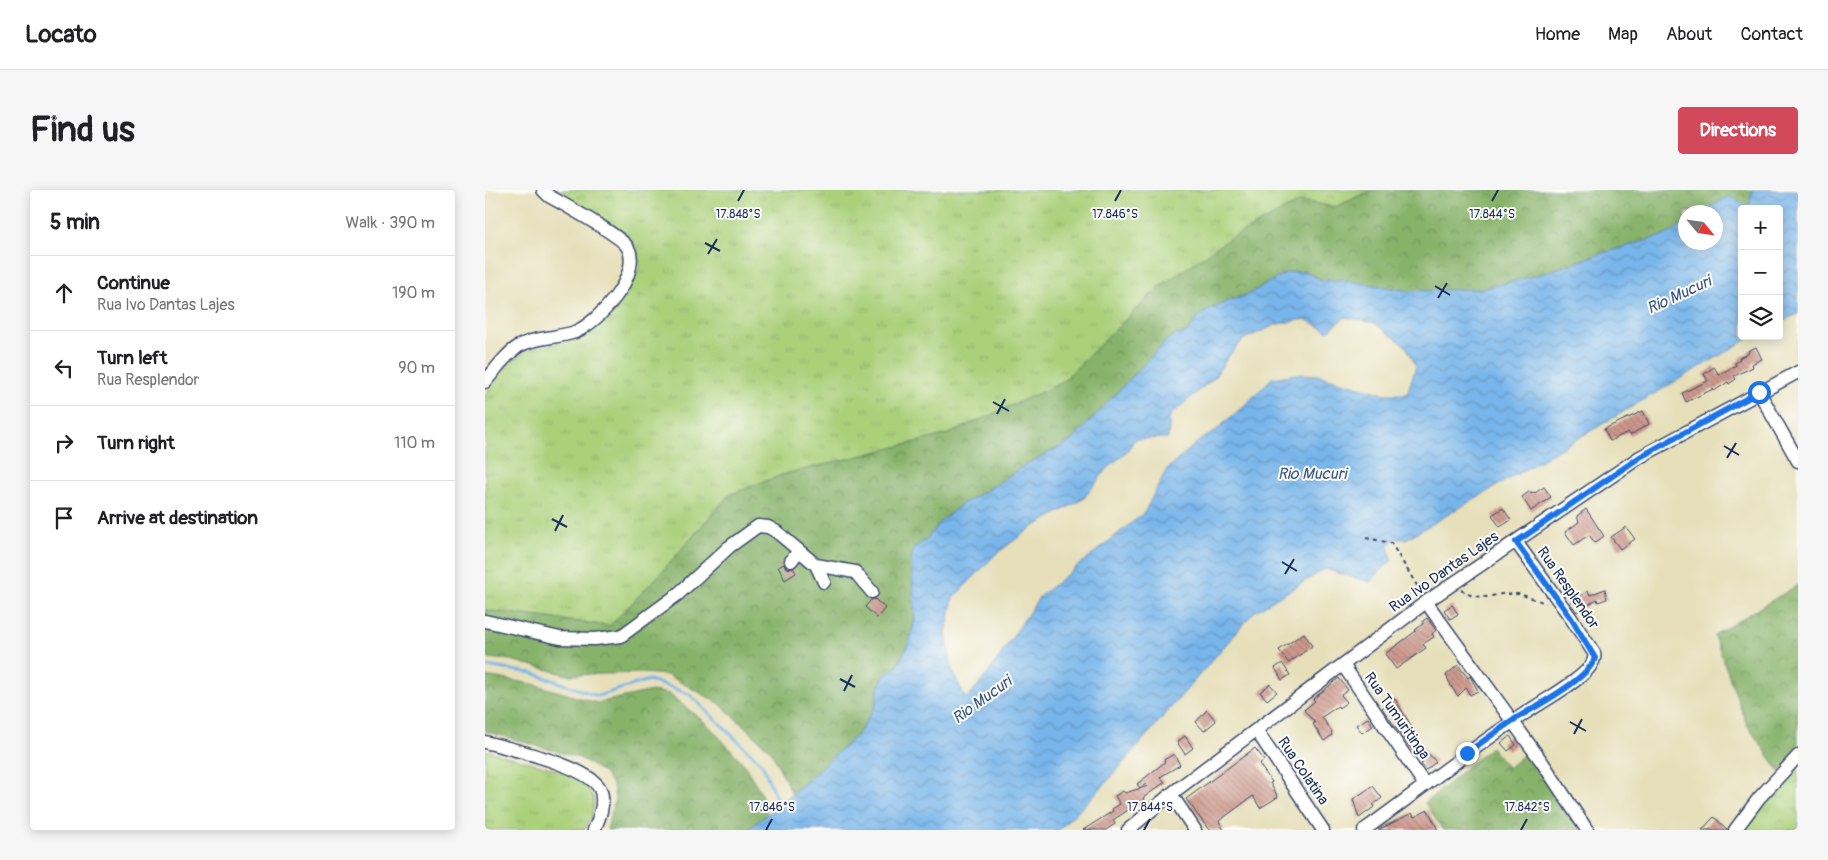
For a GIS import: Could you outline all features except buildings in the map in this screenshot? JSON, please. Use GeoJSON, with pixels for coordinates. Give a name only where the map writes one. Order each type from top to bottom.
{"type":"FeatureCollection","features":[{"type":"Feature","properties":{"kind":"street"},"geometry":{"type":"LineString","coordinates":[[485,382],[508,356],[520,346],[576,331],[597,317],[619,293],[630,272],[631,258],[628,247],[615,236],[549,196],[543,190]]}},
{"type":"Feature","properties":{"kind":"street","name":"Rua Ivo Dantas Lajes"},"geometry":{"type":"LineString","coordinates":[[1128,830],[1171,794],[1426,602],[1640,457],[1798,372]]}},
{"type":"Feature","properties":{"kind":"street"},"geometry":{"type":"LineString","coordinates":[[1759,392],[1798,462]]}},
{"type":"Feature","properties":{"kind":"street"},"geometry":{"type":"LineString","coordinates":[[485,621],[560,638],[595,640],[621,636],[677,594],[729,547],[758,526],[768,527],[777,532],[816,565],[824,582]]}},
{"type":"Feature","properties":{"kind":"street","name":"Rua Resplendor"},"geometry":{"type":"LineString","coordinates":[[1512,721],[1572,683],[1586,671],[1595,658],[1561,604],[1516,542]]}},
{"type":"Feature","properties":{"kind":"street"},"geometry":{"type":"LineString","coordinates":[[791,561],[799,551]]}},
{"type":"Feature","properties":{"kind":"street"},"geometry":{"type":"LineString","coordinates":[[816,565],[855,572],[872,592]]}},
{"type":"Feature","properties":{"kind":"street"},"geometry":{"type":"LineString","coordinates":[[1426,602],[1542,762],[1587,830]]}},
{"type":"Feature","properties":{"kind":"street","name":"Rua Tumuritinga"},"geometry":{"type":"LineString","coordinates":[[1343,665],[1425,785]]}},
{"type":"Feature","properties":{"kind":"street"},"geometry":{"type":"LineString","coordinates":[[1364,830],[1512,721]]}},
{"type":"Feature","properties":{"kind":"street","name":"Rua Colatina"},"geometry":{"type":"LineString","coordinates":[[1256,730],[1323,830]]}},
{"type":"Feature","properties":{"kind":"street"},"geometry":{"type":"LineString","coordinates":[[485,742],[577,770],[591,778],[601,790],[602,801],[600,817],[594,830]]}},
{"type":"Feature","properties":{"kind":"street"},"geometry":{"type":"LineString","coordinates":[[1735,830],[1759,798],[1798,756]]}},
{"type":"Feature","properties":{"kind":"street"},"geometry":{"type":"LineString","coordinates":[[1171,794],[1195,830]]}},
{"type":"Feature","properties":{"kind":"path"},"geometry":{"type":"LineString","coordinates":[[1366,538],[1391,543],[1426,602]]}},
{"type":"Feature","properties":{"kind":"path"},"geometry":{"type":"LineString","coordinates":[[1451,586],[1473,596],[1486,597],[1501,594],[1519,594],[1545,603],[1561,604]]}},
{"type":"Feature","properties":{"kind":"green space"},"geometry":{"type":"Polygon","coordinates":[[[553,190],[1373,190],[1335,207],[1301,201],[1160,286],[1061,383],[949,434],[782,475],[729,495],[660,574],[610,626],[485,610],[485,395],[509,363],[531,349],[581,337],[607,315],[627,292],[640,267],[637,248],[625,233],[557,195],[553,190]]]}},
{"type":"Feature","properties":{"kind":"green space"},"geometry":{"type":"Polygon","coordinates":[[[1373,190],[1752,190],[1750,203],[1747,205],[1729,197],[1715,205],[1678,205],[1678,228],[1667,235],[1603,253],[1541,274],[1481,289],[1410,291],[1342,280],[1321,280],[1305,271],[1286,273],[1249,294],[1228,301],[1200,315],[1187,334],[1177,334],[1167,340],[1071,441],[1027,464],[962,504],[941,521],[926,540],[914,548],[911,558],[914,600],[913,625],[905,651],[896,667],[882,681],[878,689],[875,706],[860,730],[850,742],[792,794],[771,751],[719,703],[667,675],[643,673],[568,675],[511,660],[485,658],[485,610],[610,626],[660,574],[729,495],[782,475],[949,434],[1061,383],[1160,286],[1229,239],[1301,201],[1335,207],[1373,190]]]}},
{"type":"Feature","properties":{"kind":"green space"},"geometry":{"type":"Polygon","coordinates":[[[1798,585],[1798,751],[1780,772],[1747,725],[1714,635],[1798,585]]]}},
{"type":"Feature","properties":{"kind":"green space"},"geometry":{"type":"Polygon","coordinates":[[[485,676],[533,684],[597,703],[652,691],[669,694],[708,725],[743,763],[760,791],[767,814],[748,830],[607,830],[615,798],[613,786],[604,773],[580,758],[485,731],[485,676]]]}},
{"type":"Feature","properties":{"kind":"green space"},"geometry":{"type":"Polygon","coordinates":[[[1514,729],[1581,830],[1443,830],[1425,803],[1491,747],[1508,768],[1526,753],[1510,732],[1514,729]]]}},
{"type":"Feature","properties":{"kind":"green space"},"geometry":{"type":"Polygon","coordinates":[[[485,750],[572,774],[586,785],[594,799],[592,815],[584,830],[485,830],[485,750]]]}},
{"type":"Feature","properties":{"kind":"green space"},"geometry":{"type":"Polygon","coordinates":[[[1798,763],[1798,830],[1742,830],[1798,763]]]}},
{"type":"Feature","properties":{"kind":"water","name":"Rio Mucuri"},"geometry":{"type":"Polygon","coordinates":[[[1752,190],[1798,190],[1798,314],[1783,320],[1783,205],[1747,205],[1750,203],[1752,190]]]}},
{"type":"Feature","properties":{"kind":"water","name":"Rio Mucuri"},"geometry":{"type":"Polygon","coordinates":[[[1729,196],[1744,205],[1738,205],[1738,340],[1746,340],[1406,539],[1394,539],[1388,546],[1392,560],[1370,582],[1325,569],[1254,612],[1103,786],[1059,830],[748,830],[792,794],[860,732],[876,705],[879,685],[886,674],[897,667],[908,645],[915,620],[911,558],[914,548],[926,540],[941,521],[962,504],[1027,464],[1071,441],[1167,340],[1177,334],[1187,333],[1200,315],[1228,301],[1249,294],[1286,273],[1305,271],[1321,280],[1342,280],[1410,291],[1481,289],[1541,274],[1603,253],[1666,235],[1678,228],[1678,250],[1723,250],[1723,205],[1714,205],[1729,196]],[[1345,317],[1328,331],[1305,319],[1278,324],[1244,339],[1228,357],[1214,378],[1170,415],[1168,438],[1135,439],[1127,451],[1106,470],[1083,499],[1031,528],[996,554],[953,598],[946,633],[952,670],[966,699],[987,675],[1040,596],[1144,513],[1167,469],[1200,440],[1213,433],[1272,378],[1296,374],[1317,375],[1385,394],[1407,394],[1416,366],[1406,346],[1374,323],[1345,317]]]}},
{"type":"Feature","properties":{"kind":"waterway"},"geometry":{"type":"LineString","coordinates":[[485,666],[532,673],[598,696],[649,680],[689,694],[762,764],[780,808]]}},
{"type":"Feature","properties":{"kind":"route"},"geometry":{"type":"LineString","coordinates":[[1467,753],[1512,721],[1572,683],[1586,671],[1595,658],[1571,618],[1516,542],[1640,457],[1759,392]]}}]}
